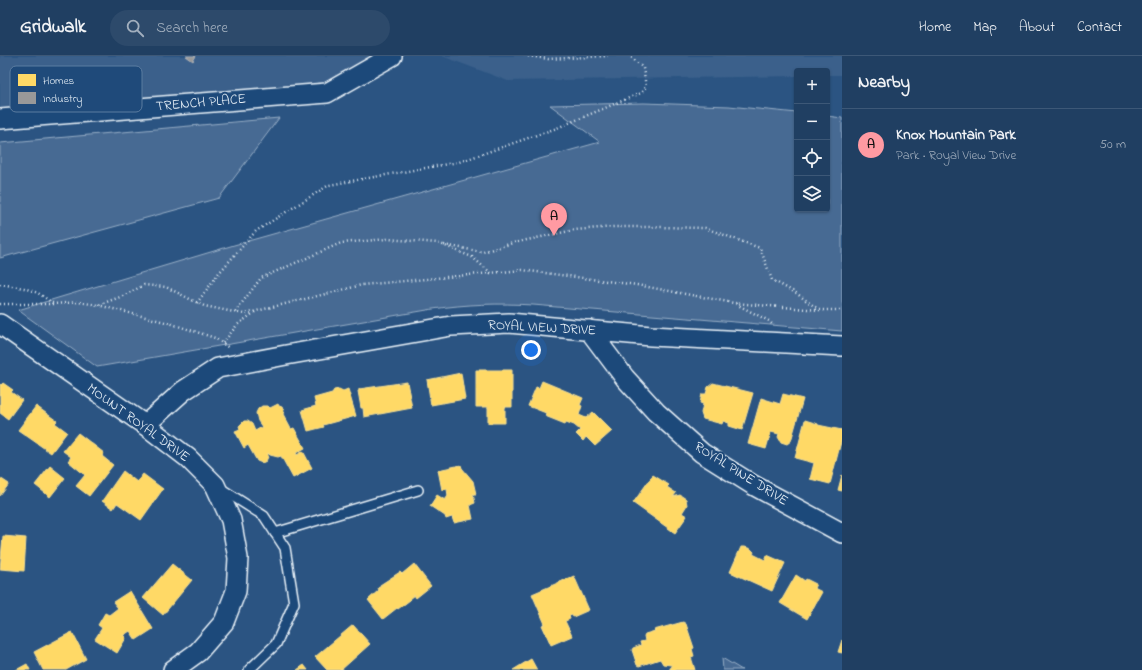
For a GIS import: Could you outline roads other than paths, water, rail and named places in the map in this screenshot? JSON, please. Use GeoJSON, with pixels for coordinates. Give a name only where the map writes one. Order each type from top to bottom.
{"type":"FeatureCollection","features":[{"type":"Feature","properties":{"kind":"street","name":"TRENCH PLACE"},"geometry":{"type":"LineString","coordinates":[[142,108],[327,93],[392,56]]}},
{"type":"Feature","properties":{"kind":"street","name":"TRENCH PLACE"},"geometry":{"type":"LineString","coordinates":[[0,119],[88,112]]}},
{"type":"Feature","properties":{"kind":"street","name":"ROYAL VIEW DRIVE"},"geometry":{"type":"LineString","coordinates":[[145,425],[183,392],[218,368],[451,326],[509,323],[651,336],[842,346]]}},
{"type":"Feature","properties":{"kind":"street","name":"MOUNT ROYAL DRIVE"},"geometry":{"type":"LineString","coordinates":[[0,324],[145,425],[188,458],[215,485],[231,520],[238,558],[236,591],[224,622],[198,652],[173,670]]}},
{"type":"Feature","properties":{"kind":"street","name":"ROYAL PINE DRIVE"},"geometry":{"type":"LineString","coordinates":[[589,330],[625,378],[656,412],[702,453],[753,485],[842,533]]}},
{"type":"Feature","properties":{"kind":"lane"},"geometry":{"type":"LineString","coordinates":[[215,485],[264,516],[285,548],[294,603],[276,644],[249,670]]}},
{"type":"Feature","properties":{"kind":"lane"},"geometry":{"type":"LineString","coordinates":[[275,533],[418,490]]}},
{"type":"Feature","properties":{"kind":"place","name":"Knox Mountain Park"},"geometry":{"type":"Point","coordinates":[554,236]}}]}
